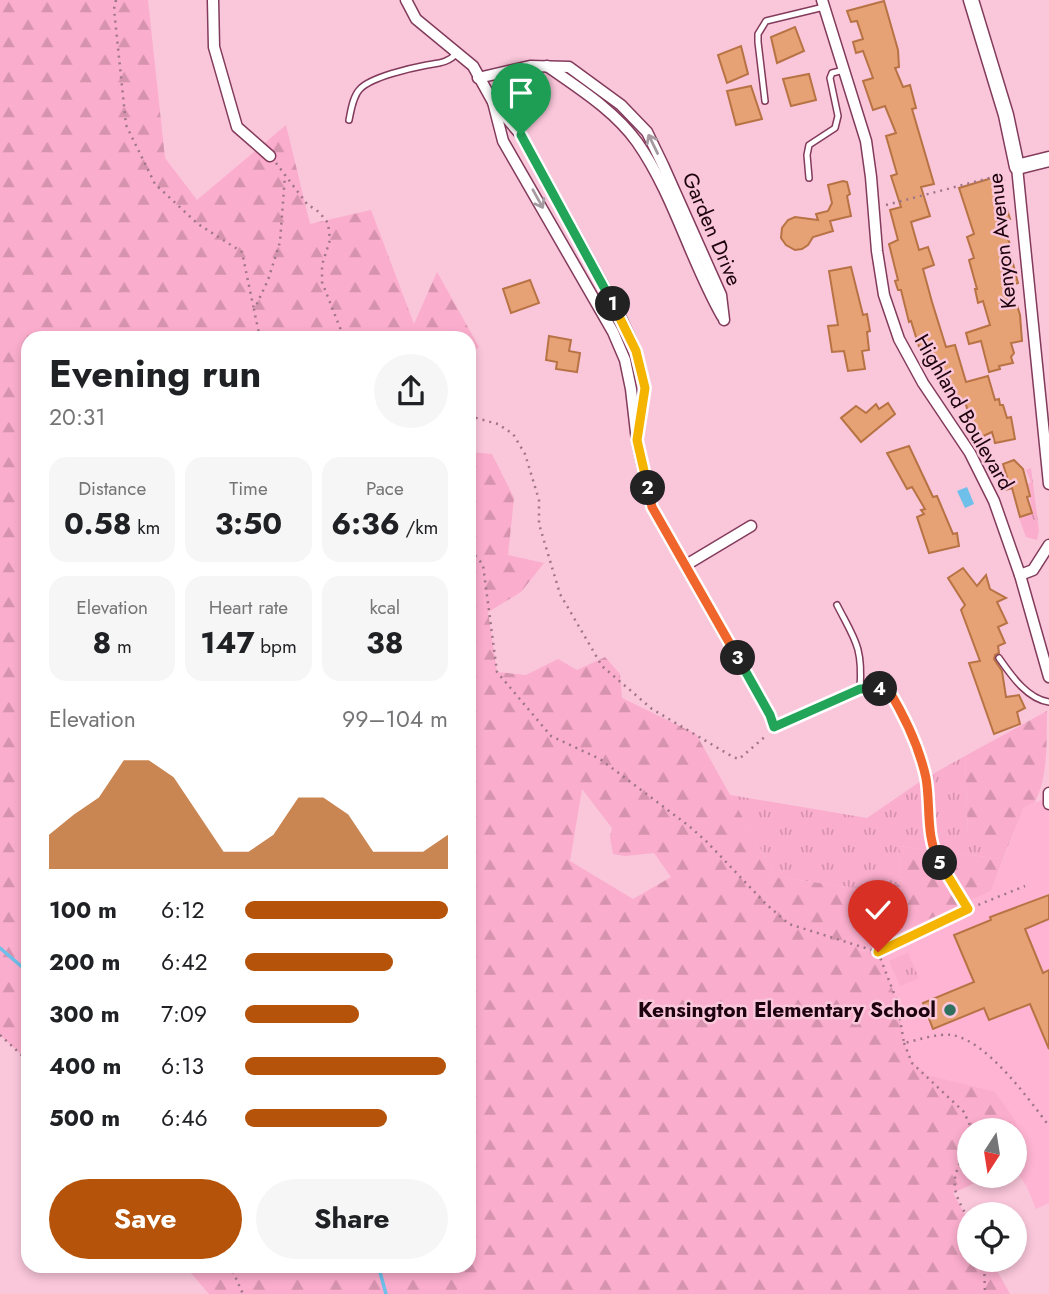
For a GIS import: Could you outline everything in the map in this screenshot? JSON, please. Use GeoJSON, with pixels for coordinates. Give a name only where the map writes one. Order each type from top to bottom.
{"type":"FeatureCollection","features":[{"type":"Feature","properties":{"kind":"street"},"geometry":{"type":"LineString","coordinates":[[213,0],[214,47],[237,127],[270,156]]}},
{"type":"Feature","properties":{"kind":"street"},"geometry":{"type":"LineString","coordinates":[[406,0],[416,19],[473,66],[493,102],[521,135],[618,312],[636,351],[645,388],[637,440]]}},
{"type":"Feature","properties":{"kind":"street","name":"Kenyon Avenue"},"geometry":{"type":"LineString","coordinates":[[971,0],[1006,115],[1017,172],[1049,484]]}},
{"type":"Feature","properties":{"kind":"street","name":"Highland Boulevard"},"geometry":{"type":"LineString","coordinates":[[823,4],[866,141],[884,295],[899,340],[923,383],[970,453],[994,500],[1020,575],[1049,677]]}},
{"type":"Feature","properties":{"kind":"street","name":"Garden Drive"},"geometry":{"type":"LineString","coordinates":[[478,78],[530,65],[569,66],[621,105],[647,132],[721,295],[724,320],[706,286],[658,176],[636,141],[600,105],[547,66]]}},
{"type":"Feature","properties":{"kind":"street"},"geometry":{"type":"LineString","coordinates":[[493,102],[503,141],[613,332],[625,360],[637,440],[652,507],[763,702],[774,727],[860,689]]}},
{"type":"Feature","properties":{"kind":"street"},"geometry":{"type":"LineString","coordinates":[[1017,172],[1049,159]]}},
{"type":"Feature","properties":{"kind":"street"},"geometry":{"type":"LineString","coordinates":[[686,565],[751,526]]}},
{"type":"Feature","properties":{"kind":"street"},"geometry":{"type":"LineString","coordinates":[[1020,575],[1033,570],[1049,545]]}},
{"type":"Feature","properties":{"kind":"street"},"geometry":{"type":"LineString","coordinates":[[1049,793],[1049,804]]}},
{"type":"Feature","properties":{"kind":"lane"},"geometry":{"type":"LineString","coordinates":[[765,101],[758,42],[762,27],[766,21],[823,4]]}},
{"type":"Feature","properties":{"kind":"lane"},"geometry":{"type":"LineString","coordinates":[[349,120],[356,95],[370,82],[425,65],[446,62],[457,53]]}},
{"type":"Feature","properties":{"kind":"lane"},"geometry":{"type":"LineString","coordinates":[[809,178],[809,145],[835,128],[838,116],[830,78],[832,73],[845,70]]}},
{"type":"Feature","properties":{"kind":"lane"},"geometry":{"type":"LineString","coordinates":[[836,605],[860,649],[860,689]]}},
{"type":"Feature","properties":{"kind":"lane"},"geometry":{"type":"LineString","coordinates":[[999,658],[1022,687],[1037,699],[1049,702]]}},
{"type":"Feature","properties":{"kind":"path"},"geometry":{"type":"LineString","coordinates":[[116,0],[114,9],[127,125],[155,184],[198,224],[242,252],[258,331]]}},
{"type":"Feature","properties":{"kind":"path"},"geometry":{"type":"LineString","coordinates":[[270,156],[307,204],[328,223],[330,240],[322,265],[322,282],[341,331]]}},
{"type":"Feature","properties":{"kind":"path"},"geometry":{"type":"LineString","coordinates":[[872,209],[1001,175],[1001,180],[1017,172]]}},
{"type":"Feature","properties":{"kind":"path"},"geometry":{"type":"LineString","coordinates":[[254,310],[268,280],[280,242],[285,175]]}},
{"type":"Feature","properties":{"kind":"path"},"geometry":{"type":"LineString","coordinates":[[476,418],[498,424],[513,434],[525,454],[539,500],[538,524],[560,594],[602,666],[652,709],[733,757],[739,759],[762,741],[774,727]]}},
{"type":"Feature","properties":{"kind":"path"},"geometry":{"type":"LineString","coordinates":[[476,556],[482,565],[497,672],[551,736],[600,760],[670,812],[707,842],[766,904],[789,924],[878,952],[968,909],[1026,886]]}},
{"type":"Feature","properties":{"kind":"path"},"geometry":{"type":"LineString","coordinates":[[860,689],[888,689],[909,724],[926,779],[932,849],[968,909]]}},
{"type":"Feature","properties":{"kind":"path"},"geometry":{"type":"LineString","coordinates":[[878,952],[897,1001],[904,1043],[912,1063],[964,1112],[967,1118]]}},
{"type":"Feature","properties":{"kind":"path"},"geometry":{"type":"LineString","coordinates":[[904,1043],[950,1034],[973,1043],[1019,1086],[1049,1126]]}},
{"type":"Feature","properties":{"kind":"path"},"geometry":{"type":"LineString","coordinates":[[0,1035],[21,1054]]}},
{"type":"Feature","properties":{"kind":"path"},"geometry":{"type":"LineString","coordinates":[[957,1167],[954,1192],[959,1202]]}},
{"type":"Feature","properties":{"kind":"path"},"geometry":{"type":"LineString","coordinates":[[984,1272],[985,1294]]}},
{"type":"Feature","properties":{"kind":"path"},"geometry":{"type":"LineString","coordinates":[[234,1273],[243,1294]]}},
{"type":"Feature","properties":{"kind":"shaded area","name":"Kensington Elementary School"},"geometry":{"type":"Polygon","coordinates":[[[1049,798],[1049,1203],[1036,1209],[1027,1187],[1027,1118],[957,1118],[957,1188],[964,1188],[953,1193],[826,965],[991,891],[1024,806],[1049,798]]]}},
{"type":"Feature","properties":{"kind":"green space"},"geometry":{"type":"Polygon","coordinates":[[[0,0],[148,0],[165,158],[197,200],[286,125],[310,224],[371,210],[414,324],[437,272],[470,331],[21,331],[21,1054],[0,1035],[0,0]]]}},
{"type":"Feature","properties":{"kind":"green space"},"geometry":{"type":"Polygon","coordinates":[[[476,453],[492,454],[514,498],[508,555],[544,563],[521,592],[488,612],[497,672],[526,675],[558,659],[577,670],[605,657],[620,674],[622,698],[696,734],[776,877],[849,887],[902,884],[898,846],[1003,859],[991,891],[858,951],[878,952],[897,1001],[904,1043],[913,1063],[927,1075],[995,1092],[1013,1117],[957,1118],[957,1188],[964,1188],[953,1193],[958,1202],[957,1272],[998,1272],[1010,1294],[209,1294],[191,1273],[476,1273],[476,453]],[[582,789],[570,861],[633,899],[671,877],[654,853],[625,856],[613,854],[610,837],[612,828],[582,789]]]}},
{"type":"Feature","properties":{"kind":"green space"},"geometry":{"type":"Polygon","coordinates":[[[1031,468],[1039,531],[1037,540],[1026,537],[1019,518],[1032,513],[1028,484],[1031,482],[1026,470],[1031,468]]]}},
{"type":"Feature","properties":{"kind":"green space"},"geometry":{"type":"Polygon","coordinates":[[[1047,711],[1043,780],[1035,802],[1024,807],[1008,846],[968,839],[965,756],[1047,711]]]}},
{"type":"Feature","properties":{"kind":"green space"},"geometry":{"type":"Polygon","coordinates":[[[965,756],[968,838],[1008,846],[1003,859],[898,846],[902,884],[849,887],[776,877],[730,795],[867,818],[924,779],[965,756]]]}},
{"type":"Feature","properties":{"kind":"green space"},"geometry":{"type":"Polygon","coordinates":[[[908,953],[919,978],[900,986],[889,961],[908,953]]]}},
{"type":"Feature","properties":{"kind":"water"},"geometry":{"type":"Polygon","coordinates":[[[967,487],[974,504],[965,508],[957,491],[967,487]]]}},
{"type":"Feature","properties":{"kind":"building"},"geometry":{"type":"Polygon","coordinates":[[[884,1],[898,50],[899,67],[895,68],[903,87],[910,85],[916,108],[912,109],[934,184],[921,187],[930,216],[911,222],[919,250],[928,247],[934,265],[923,269],[932,302],[946,347],[955,345],[966,382],[988,376],[995,400],[999,399],[1000,405],[1003,405],[1007,418],[1011,417],[1015,439],[995,443],[992,432],[977,439],[965,402],[962,403],[960,398],[950,401],[938,365],[933,366],[927,347],[920,350],[901,290],[898,290],[895,281],[898,280],[889,244],[898,240],[890,210],[901,207],[891,176],[897,174],[886,136],[896,133],[885,106],[873,110],[863,81],[873,78],[863,51],[856,53],[853,42],[863,39],[857,21],[851,22],[847,11],[884,1]]]}},
{"type":"Feature","properties":{"kind":"building"},"geometry":{"type":"Polygon","coordinates":[[[795,27],[804,51],[777,63],[771,37],[795,27]]]}},
{"type":"Feature","properties":{"kind":"building"},"geometry":{"type":"Polygon","coordinates":[[[741,46],[748,74],[727,83],[718,55],[741,46]]]}},
{"type":"Feature","properties":{"kind":"building"},"geometry":{"type":"Polygon","coordinates":[[[809,74],[816,100],[791,106],[783,79],[809,74]]]}},
{"type":"Feature","properties":{"kind":"building"},"geometry":{"type":"Polygon","coordinates":[[[751,86],[762,119],[736,125],[727,91],[751,86]]]}},
{"type":"Feature","properties":{"kind":"building"},"geometry":{"type":"Polygon","coordinates":[[[992,178],[1001,211],[1007,209],[1010,219],[1001,222],[1010,244],[1018,283],[1007,287],[1013,306],[1017,305],[1020,315],[1022,341],[1011,343],[1013,363],[999,366],[1000,369],[989,372],[981,341],[969,344],[966,333],[990,325],[983,301],[978,303],[969,260],[974,258],[967,237],[974,234],[959,188],[992,178]]]}},
{"type":"Feature","properties":{"kind":"building"},"geometry":{"type":"Polygon","coordinates":[[[847,182],[850,194],[847,196],[851,216],[830,221],[833,231],[813,237],[802,249],[795,250],[786,245],[781,238],[782,228],[788,220],[795,217],[818,220],[816,214],[828,211],[832,203],[828,185],[847,182]]]}},
{"type":"Feature","properties":{"kind":"building"},"geometry":{"type":"Polygon","coordinates":[[[851,267],[863,315],[867,314],[870,331],[867,332],[869,350],[862,351],[865,369],[848,371],[844,351],[832,352],[828,326],[838,325],[829,271],[851,267]]]}},
{"type":"Feature","properties":{"kind":"building"},"geometry":{"type":"Polygon","coordinates":[[[530,280],[539,303],[511,313],[503,289],[530,280]]]}},
{"type":"Feature","properties":{"kind":"building"},"geometry":{"type":"Polygon","coordinates":[[[549,336],[571,340],[569,351],[580,353],[577,372],[556,369],[557,362],[546,360],[549,336]]]}},
{"type":"Feature","properties":{"kind":"building"},"geometry":{"type":"Polygon","coordinates":[[[888,403],[895,414],[861,442],[841,418],[856,406],[866,413],[876,404],[879,409],[888,403]]]}},
{"type":"Feature","properties":{"kind":"building"},"geometry":{"type":"Polygon","coordinates":[[[909,446],[933,497],[937,496],[953,534],[957,533],[959,546],[929,553],[917,517],[924,514],[921,510],[925,509],[912,487],[907,489],[887,453],[909,446]]]}},
{"type":"Feature","properties":{"kind":"building"},"geometry":{"type":"Polygon","coordinates":[[[1014,460],[1023,469],[1032,513],[1020,517],[1012,488],[1005,490],[1001,479],[1007,477],[1003,464],[1014,460]]]}},
{"type":"Feature","properties":{"kind":"building"},"geometry":{"type":"Polygon","coordinates":[[[963,568],[977,586],[986,575],[990,589],[1006,598],[997,602],[1007,623],[998,627],[1005,643],[998,646],[999,653],[994,659],[1002,671],[1006,697],[1019,695],[1025,708],[1017,712],[1020,724],[994,734],[969,663],[980,661],[961,610],[965,605],[948,578],[963,568]]]}},
{"type":"Feature","properties":{"kind":"building"},"geometry":{"type":"Polygon","coordinates":[[[1049,895],[1049,919],[1025,929],[1043,973],[1049,970],[1049,1049],[1030,1004],[989,1020],[984,1008],[933,1029],[923,1003],[974,982],[954,935],[991,920],[990,917],[1049,895]]]}},
{"type":"Feature","properties":{"kind":"waterway"},"geometry":{"type":"LineString","coordinates":[[0,948],[21,966]]}},
{"type":"Feature","properties":{"kind":"waterway"},"geometry":{"type":"LineString","coordinates":[[380,1273],[386,1294]]}},
{"type":"Feature","properties":{"kind":"place","name":"Kensington Elementary School"},"geometry":{"type":"Point","coordinates":[950,1010]}},
{"type":"Feature","properties":{"kind":"route"},"geometry":{"type":"LineString","coordinates":[[521,135],[618,312],[636,351],[645,388],[637,440],[652,507],[770,715],[774,727],[860,689],[888,689],[909,724],[926,779],[932,849],[968,909],[878,952]]}}]}
